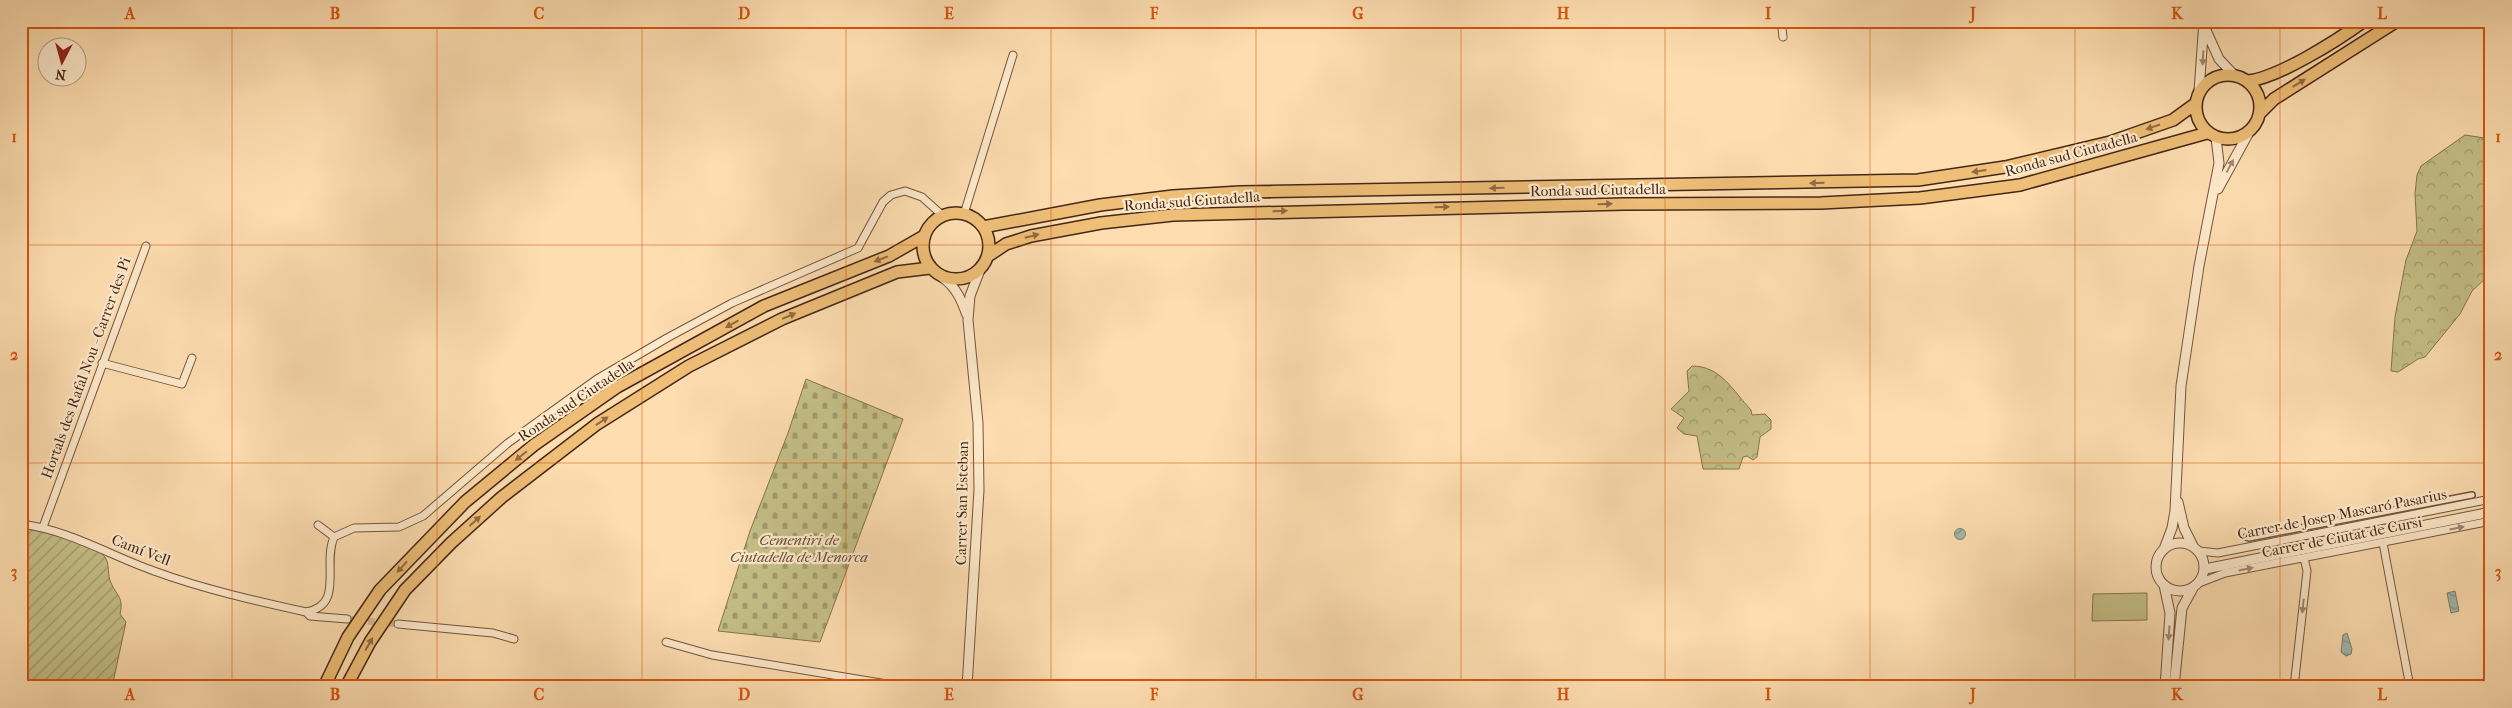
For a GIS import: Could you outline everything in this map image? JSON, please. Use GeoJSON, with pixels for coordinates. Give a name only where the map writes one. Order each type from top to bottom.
{"type":"FeatureCollection","features":[{"type":"Feature","properties":{"kind":"main road"},"geometry":{"type":"LineString","coordinates":[[2248,81],[2260,99],[2260,113],[2257,123],[2248,134],[2232,140],[2211,135],[2196,117],[2195,104],[2200,91],[2210,80],[2225,75],[2235,76],[2248,81],[2260,80],[2278,73],[2364,21]]}},
{"type":"Feature","properties":{"kind":"main road"},"geometry":{"type":"LineString","coordinates":[[2260,113],[2274,99],[2397,21]]}},
{"type":"Feature","properties":{"kind":"main road","name":"Ronda sud Ciutadella"},"geometry":{"type":"LineString","coordinates":[[983,227],[1100,205],[1173,196],[1240,192],[1918,180],[2005,167],[2110,142],[2173,120],[2195,104]]}},
{"type":"Feature","properties":{"kind":"main road","name":"Ronda sud Ciutadella"},"geometry":{"type":"LineString","coordinates":[[988,256],[1006,244],[1031,236],[1101,223],[1173,215],[1595,204],[1821,203],[1920,198],[2020,185],[2211,135]]}},
{"type":"Feature","properties":{"kind":"main road"},"geometry":{"type":"LineString","coordinates":[[964,214],[975,219],[983,227],[988,236],[988,256],[980,270],[962,279],[942,277],[930,268],[923,253],[924,236],[928,227],[942,215],[964,214]]}},
{"type":"Feature","properties":{"kind":"main road","name":"Ronda sud Ciutadella"},"geometry":{"type":"LineString","coordinates":[[324,687],[348,637],[380,590],[465,502],[534,445],[617,387],[764,306],[889,256],[924,236]]}},
{"type":"Feature","properties":{"kind":"main road"},"geometry":{"type":"LineString","coordinates":[[346,687],[370,642],[405,590],[451,543],[502,497],[597,424],[689,366],[782,319],[897,272],[930,268]]}},
{"type":"Feature","properties":{"kind":"street"},"geometry":{"type":"LineString","coordinates":[[1781,21],[1783,37]]}},
{"type":"Feature","properties":{"kind":"street"},"geometry":{"type":"LineString","coordinates":[[2204,23],[2219,59],[2235,76]]}},
{"type":"Feature","properties":{"kind":"street"},"geometry":{"type":"LineString","coordinates":[[2200,91],[2204,23]]}},
{"type":"Feature","properties":{"kind":"street"},"geometry":{"type":"LineString","coordinates":[[964,214],[1013,56]]}},
{"type":"Feature","properties":{"kind":"street"},"geometry":{"type":"LineString","coordinates":[[2214,198],[2248,134]]}},
{"type":"Feature","properties":{"kind":"street"},"geometry":{"type":"LineString","coordinates":[[2165,687],[2170,613],[2168,596],[2164,585],[2157,575],[2156,567],[2159,555],[2164,549],[2172,528],[2177,488],[2181,386],[2199,266],[2214,198],[2219,163],[2211,135]]}},
{"type":"Feature","properties":{"kind":"street"},"geometry":{"type":"LineString","coordinates":[[306,612],[320,608],[330,593],[328,552],[334,537],[354,528],[399,527],[423,516],[508,443],[597,380],[667,338],[732,303],[858,248],[884,202],[891,195],[905,191],[922,197],[942,215]]}},
{"type":"Feature","properties":{"kind":"street","name":"Hortals des Rafal Nou - Carrer des Pi"},"geometry":{"type":"LineString","coordinates":[[43,527],[146,246]]}},
{"type":"Feature","properties":{"kind":"street","name":"Carrer San Esteban"},"geometry":{"type":"LineString","coordinates":[[967,687],[979,490],[978,423],[968,320],[970,296],[980,270]]}},
{"type":"Feature","properties":{"kind":"street","name":"Carrer San Esteban"},"geometry":{"type":"LineString","coordinates":[[942,277],[952,284],[962,300],[968,320]]}},
{"type":"Feature","properties":{"kind":"street"},"geometry":{"type":"LineString","coordinates":[[102,363],[182,384],[192,358]]}},
{"type":"Feature","properties":{"kind":"street"},"geometry":{"type":"LineString","coordinates":[[2174,687],[2182,608],[2204,569],[2203,558],[2184,528],[2177,488]]}},
{"type":"Feature","properties":{"kind":"street"},"geometry":{"type":"LineString","coordinates":[[2246,537],[2249,538],[2472,495]]}},
{"type":"Feature","properties":{"kind":"street","name":"Carrer de Josep Mascaró Pasarius"},"geometry":{"type":"LineString","coordinates":[[2196,549],[2218,553],[2491,499]]}},
{"type":"Feature","properties":{"kind":"street","name":"Carrer de Josep Mascaró Pasarius"},"geometry":{"type":"LineString","coordinates":[[2204,569],[2491,512]]}},
{"type":"Feature","properties":{"kind":"street","name":"Carrer de Ciutat de Cursi"},"geometry":{"type":"LineString","coordinates":[[2196,585],[2226,573],[2491,521]]}},
{"type":"Feature","properties":{"kind":"street","name":"Camí Vell"},"geometry":{"type":"LineString","coordinates":[[21,524],[43,527],[75,536],[127,561],[252,600],[306,612],[310,616],[347,619]]}},
{"type":"Feature","properties":{"kind":"street"},"geometry":{"type":"LineString","coordinates":[[318,525],[334,537]]}},
{"type":"Feature","properties":{"kind":"street"},"geometry":{"type":"LineString","coordinates":[[2164,549],[2178,543],[2196,549]]}},
{"type":"Feature","properties":{"kind":"street"},"geometry":{"type":"LineString","coordinates":[[2383,543],[2410,687]]}},
{"type":"Feature","properties":{"kind":"street"},"geometry":{"type":"LineString","coordinates":[[2294,687],[2307,571],[2304,558]]}},
{"type":"Feature","properties":{"kind":"street"},"geometry":{"type":"LineString","coordinates":[[2164,585],[2178,591],[2196,585]]}},
{"type":"Feature","properties":{"kind":"street"},"geometry":{"type":"LineString","coordinates":[[398,624],[493,633],[514,639]]}},
{"type":"Feature","properties":{"kind":"street"},"geometry":{"type":"LineString","coordinates":[[666,642],[712,655],[905,687]]}},
{"type":"Feature","properties":{"kind":"green space"},"geometry":{"type":"Polygon","coordinates":[[[2465,135],[2491,139],[2491,277],[2487,277],[2472,291],[2460,314],[2425,357],[2418,359],[2398,372],[2391,371],[2395,317],[2406,260],[2417,231],[2415,194],[2417,175],[2421,166],[2465,135]]]}},
{"type":"Feature","properties":{"kind":"green space"},"geometry":{"type":"Polygon","coordinates":[[[1692,366],[1711,370],[1719,375],[1751,410],[1752,415],[1765,414],[1771,420],[1771,429],[1760,437],[1757,457],[1753,460],[1747,456],[1743,457],[1739,469],[1703,469],[1697,436],[1684,434],[1677,428],[1684,418],[1671,409],[1689,391],[1687,371],[1692,366]]]}},
{"type":"Feature","properties":{"kind":"green space","name":"Cementiri de Ciutadella de Menorca"},"geometry":{"type":"Polygon","coordinates":[[[806,379],[903,419],[820,642],[718,631],[750,531],[788,433],[806,379]]]}},
{"type":"Feature","properties":{"kind":"green space"},"geometry":{"type":"Polygon","coordinates":[[[21,528],[53,534],[78,542],[89,546],[105,557],[110,580],[121,604],[120,614],[126,622],[112,687],[21,687],[21,528]]]}},
{"type":"Feature","properties":{"kind":"green space"},"geometry":{"type":"Polygon","coordinates":[[[2147,593],[2147,620],[2092,621],[2093,594],[2147,593]]]}},
{"type":"Feature","properties":{"kind":"water"},"geometry":{"type":"Polygon","coordinates":[[[1960,528],[1966,534],[1960,540],[1954,534],[1960,528]]]}},
{"type":"Feature","properties":{"kind":"water"},"geometry":{"type":"Polygon","coordinates":[[[2455,591],[2459,611],[2451,613],[2447,593],[2455,591]]]}},
{"type":"Feature","properties":{"kind":"water"},"geometry":{"type":"Polygon","coordinates":[[[2347,633],[2352,649],[2351,654],[2346,656],[2341,652],[2343,635],[2347,633]]]}},
{"type":"Feature","properties":{"kind":"tunnel"},"geometry":{"type":"LineString","coordinates":[[347,619],[398,624]]}}]}
